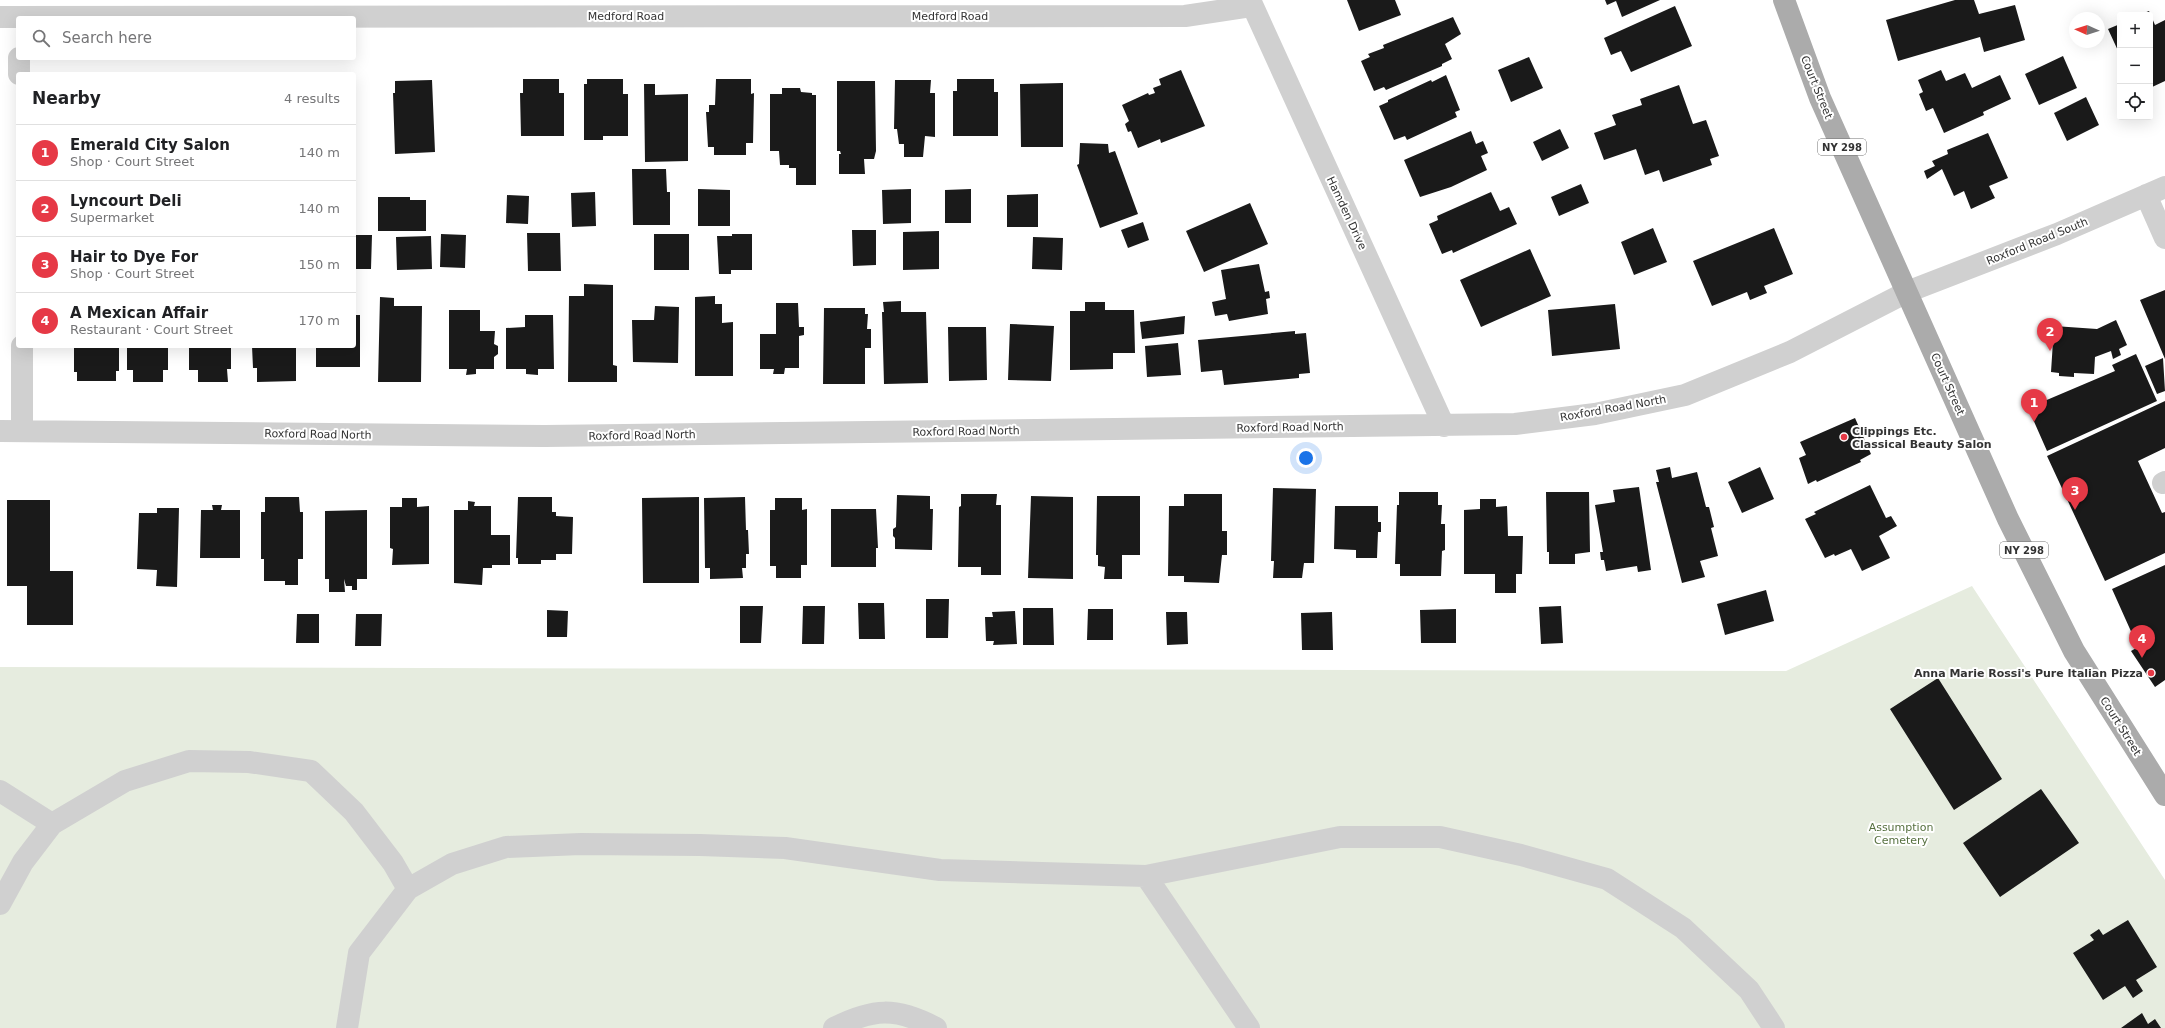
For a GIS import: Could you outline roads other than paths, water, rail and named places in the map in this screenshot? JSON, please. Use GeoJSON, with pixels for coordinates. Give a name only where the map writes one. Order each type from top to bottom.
{"type":"FeatureCollection","features":[{"type":"Feature","properties":{"kind":"main road","name":"Court Street"},"geometry":{"type":"LineString","coordinates":[[1784,0],[1820,98],[2008,519],[2074,651],[2165,795]]}},
{"type":"Feature","properties":{"kind":"street","name":"Medford Road"},"geometry":{"type":"LineString","coordinates":[[14,13],[1185,16],[1251,3]]}},
{"type":"Feature","properties":{"kind":"street","name":"Hamden Drive"},"geometry":{"type":"LineString","coordinates":[[1251,3],[1444,426]]}},
{"type":"Feature","properties":{"kind":"street"},"geometry":{"type":"LineString","coordinates":[[19,60],[19,72]]}},
{"type":"Feature","properties":{"kind":"street","name":"Roxford Road South"},"geometry":{"type":"LineString","coordinates":[[1907,292],[2057,234],[2155,191]]}},
{"type":"Feature","properties":{"kind":"street"},"geometry":{"type":"LineString","coordinates":[[2155,191],[2165,238]]}},
{"type":"Feature","properties":{"kind":"street","name":"Roxford Road North"},"geometry":{"type":"LineString","coordinates":[[0,431],[545,436],[1515,424],[1595,414],[1685,395],[1790,352],[1907,292]]}},
{"type":"Feature","properties":{"kind":"street"},"geometry":{"type":"LineString","coordinates":[[22,348],[22,431]]}},
{"type":"Feature","properties":{"kind":"street"},"geometry":{"type":"LineString","coordinates":[[0,904],[23,862],[52,824],[125,781],[189,761],[249,762],[311,771],[354,812],[393,863],[408,889]]}},
{"type":"Feature","properties":{"kind":"street"},"geometry":{"type":"LineString","coordinates":[[0,791],[52,824]]}},
{"type":"Feature","properties":{"kind":"street"},"geometry":{"type":"LineString","coordinates":[[347,1028],[359,953],[408,889],[452,864],[506,847],[581,844],[700,845],[785,848],[940,870],[1146,876],[1340,837],[1440,837],[1521,855],[1607,879],[1683,928],[1749,990],[1774,1028]]}},
{"type":"Feature","properties":{"kind":"street"},"geometry":{"type":"LineString","coordinates":[[1146,876],[1249,1028]]}},
{"type":"Feature","properties":{"kind":"street"},"geometry":{"type":"LineString","coordinates":[[834,1028],[857,1016],[885,1012],[914,1017],[936,1028]]}},
{"type":"Feature","properties":{"kind":"place","name":"Lyncourt Deli"},"geometry":{"type":"Point","coordinates":[2050,351]}},
{"type":"Feature","properties":{"kind":"place","name":"Emerald City Salon"},"geometry":{"type":"Point","coordinates":[2034,422]}},
{"type":"Feature","properties":{"kind":"place","name":"Clippings Etc. Classical Beauty Salon"},"geometry":{"type":"Point","coordinates":[1844,437]}},
{"type":"Feature","properties":{"kind":"place","name":"Hair to Dye For"},"geometry":{"type":"Point","coordinates":[2075,510]}},
{"type":"Feature","properties":{"kind":"place","name":"A Mexican Affair"},"geometry":{"type":"Point","coordinates":[2142,658]}},
{"type":"Feature","properties":{"kind":"place","name":"Anna Marie Rossi's Pure Italian Pizza"},"geometry":{"type":"Point","coordinates":[2151,673]}},
{"type":"Feature","properties":{"kind":"park label","name":"Assumption Cemetery"},"geometry":{"type":"Point","coordinates":[1901,833]}}]}
